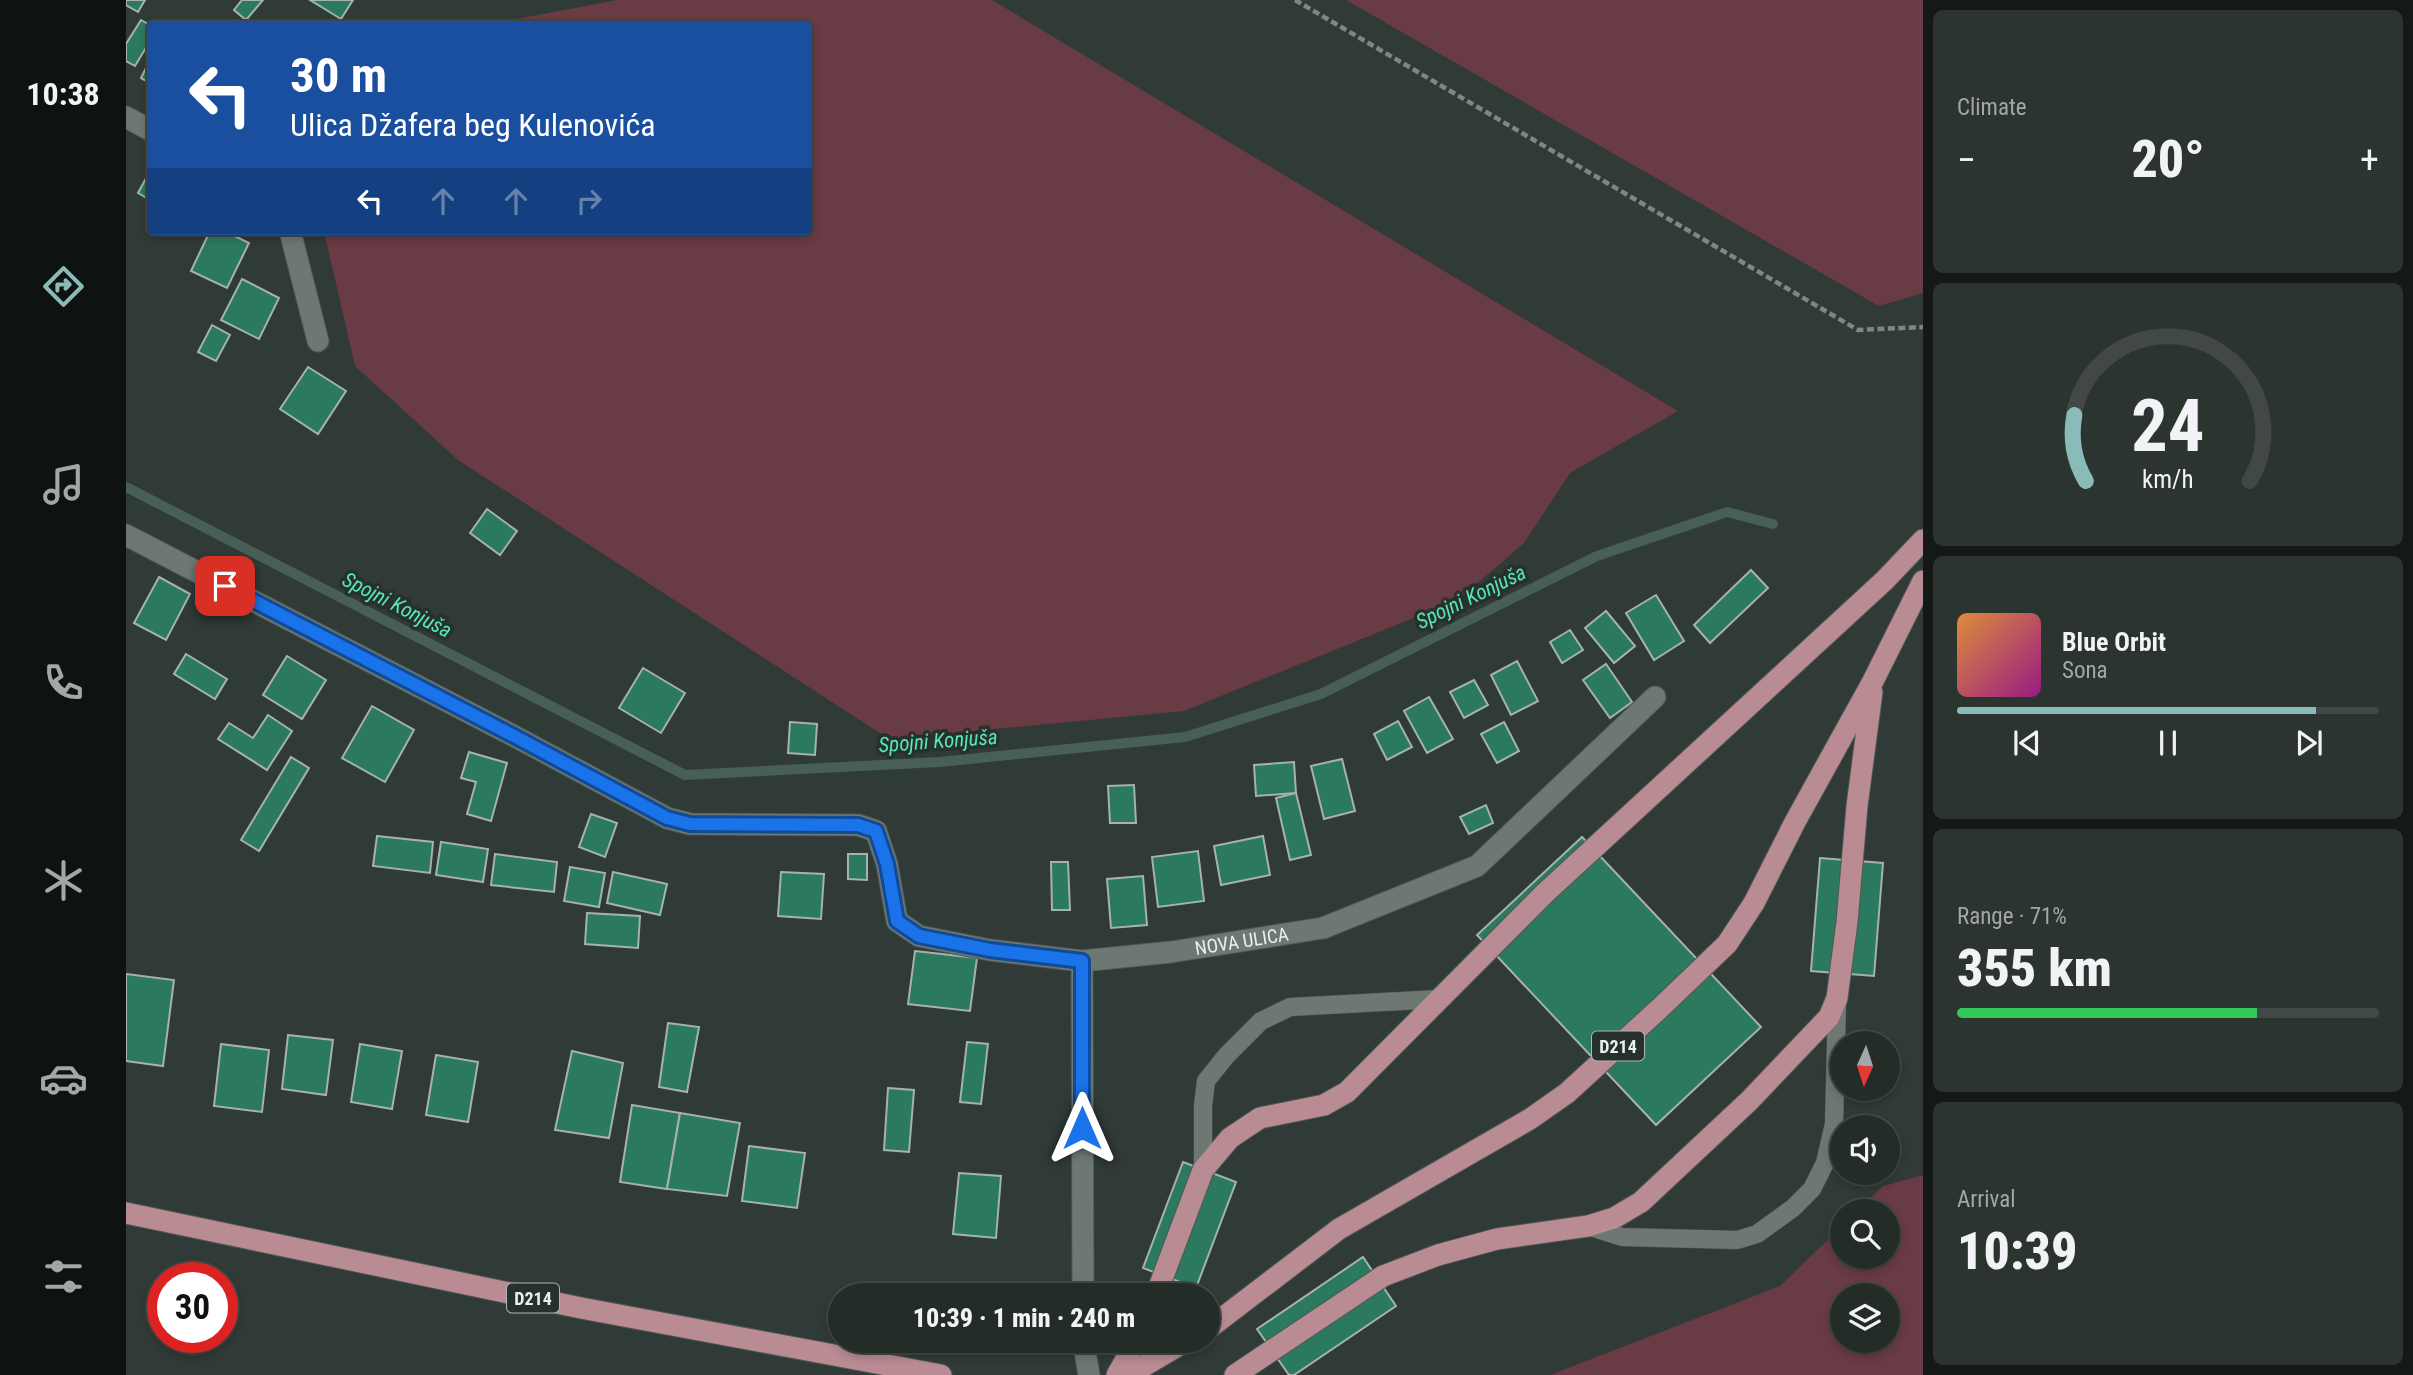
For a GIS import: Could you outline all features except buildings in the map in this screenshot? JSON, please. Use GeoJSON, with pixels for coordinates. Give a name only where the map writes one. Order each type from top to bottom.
{"type":"FeatureCollection","features":[{"type":"Feature","properties":{"kind":"main road"},"geometry":{"type":"LineString","coordinates":[[1161,1283],[1203,1170],[1230,1138],[1260,1118],[1324,1105],[1347,1092],[1544,894],[1885,580],[1923,540]]}},
{"type":"Feature","properties":{"kind":"main road","name":"D214"},"geometry":{"type":"LineString","coordinates":[[1220,1320],[1339,1229],[1530,1119],[1567,1093],[1727,944],[1754,903],[1795,822],[1873,681],[1923,581]]}},
{"type":"Feature","properties":{"kind":"main road"},"geometry":{"type":"LineString","coordinates":[[1235,1375],[1383,1276],[1438,1255],[1497,1239],[1588,1226],[1614,1218],[1642,1202],[1767,1082],[1829,1017],[1837,998],[1847,922],[1857,806],[1873,681]]}},
{"type":"Feature","properties":{"kind":"main road","name":"D214"},"geometry":{"type":"LineString","coordinates":[[126,1213],[581,1308],[941,1375]]}},
{"type":"Feature","properties":{"kind":"main road"},"geometry":{"type":"LineString","coordinates":[[1118,1375],[1130,1353]]}},
{"type":"Feature","properties":{"kind":"main road"},"geometry":{"type":"LineString","coordinates":[[1118,1375],[1142,1367],[1166,1353]]}},
{"type":"Feature","properties":{"kind":"street"},"geometry":{"type":"LineString","coordinates":[[126,117],[147,128]]}},
{"type":"Feature","properties":{"kind":"street"},"geometry":{"type":"LineString","coordinates":[[291,235],[318,341]]}},
{"type":"Feature","properties":{"kind":"street","name":"NOVA ULICA"},"geometry":{"type":"LineString","coordinates":[[126,535],[667,818],[690,824],[858,825],[876,831],[887,864],[897,921],[919,936],[990,950],[1082,961],[1171,952],[1323,928],[1477,866],[1656,697]]}},
{"type":"Feature","properties":{"kind":"street"},"geometry":{"type":"LineString","coordinates":[[1082,961],[1083,1283]]}},
{"type":"Feature","properties":{"kind":"street"},"geometry":{"type":"LineString","coordinates":[[1085,1353],[1089,1375]]}},
{"type":"Feature","properties":{"kind":"lane"},"geometry":{"type":"LineString","coordinates":[[1588,1226],[1622,1237],[1737,1240],[1757,1234],[1793,1208],[1812,1189],[1825,1163],[1834,1124],[1837,998]]}},
{"type":"Feature","properties":{"kind":"lane"},"geometry":{"type":"LineString","coordinates":[[1203,1170],[1203,1106],[1206,1081],[1226,1056],[1261,1021],[1290,1007],[1439,999]]}},
{"type":"Feature","properties":{"kind":"path"},"geometry":{"type":"LineString","coordinates":[[1295,0],[1858,330],[1923,327]]}},
{"type":"Feature","properties":{"kind":"shaded area"},"geometry":{"type":"Polygon","coordinates":[[[617,0],[992,0],[1678,411],[1570,473],[1524,543],[1458,600],[1184,711],[889,739],[458,460],[355,366],[325,235],[812,235],[812,21],[506,21],[617,0]]]}},
{"type":"Feature","properties":{"kind":"shaded area"},"geometry":{"type":"Polygon","coordinates":[[[1346,0],[1923,0],[1923,293],[1879,306],[1346,0]]]}},
{"type":"Feature","properties":{"kind":"shaded area"},"geometry":{"type":"Polygon","coordinates":[[[1923,1175],[1923,1375],[1550,1375],[1780,1286],[1830,1238],[1830,1269],[1900,1269],[1900,1199],[1869,1199],[1883,1186],[1900,1185],[1900,1181],[1923,1175]]]}},
{"type":"Feature","properties":{"kind":"waterway","name":"Spojni Konjuša"},"geometry":{"type":"LineString","coordinates":[[126,487],[685,775],[940,762],[1185,737],[1321,694],[1597,556],[1727,512],[1773,524]]}},
{"type":"Feature","properties":{"kind":"route"},"geometry":{"type":"LineString","coordinates":[[225,586],[667,818],[690,824],[858,825],[876,831],[887,864],[897,921],[919,936],[990,950],[1082,961],[1082,1128]]}}]}
